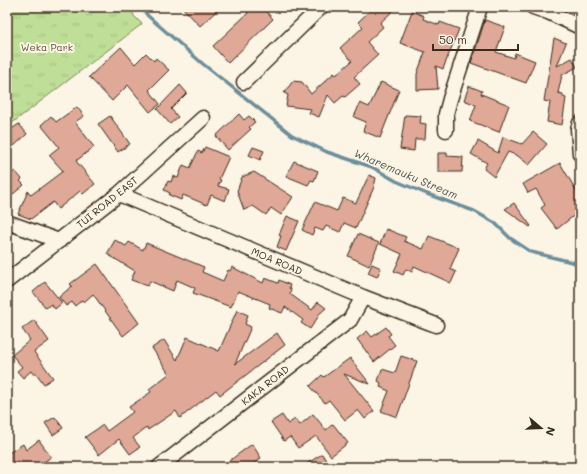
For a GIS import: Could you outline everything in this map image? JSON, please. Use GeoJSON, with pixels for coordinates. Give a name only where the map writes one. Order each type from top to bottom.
{"type":"FeatureCollection","features":[{"type":"Feature","properties":{"kind":"street"},"geometry":{"type":"LineString","coordinates":[[244,82],[321,7]]}},
{"type":"Feature","properties":{"kind":"street"},"geometry":{"type":"LineString","coordinates":[[446,130],[446,114],[450,98],[480,7]]}},
{"type":"Feature","properties":{"kind":"street"},"geometry":{"type":"LineString","coordinates":[[533,7],[548,12],[580,28]]}},
{"type":"Feature","properties":{"kind":"street","name":"TUI ROAD EAST"},"geometry":{"type":"LineString","coordinates":[[7,282],[119,194],[203,118]]}},
{"type":"Feature","properties":{"kind":"street"},"geometry":{"type":"LineString","coordinates":[[580,122],[578,129],[580,154]]}},
{"type":"Feature","properties":{"kind":"street","name":"MOA ROAD"},"geometry":{"type":"LineString","coordinates":[[119,194],[363,297],[436,325]]}},
{"type":"Feature","properties":{"kind":"street"},"geometry":{"type":"LineString","coordinates":[[7,222],[59,241]]}},
{"type":"Feature","properties":{"kind":"street","name":"KAKA ROAD"},"geometry":{"type":"LineString","coordinates":[[159,467],[350,320],[363,297]]}},
{"type":"Feature","properties":{"kind":"green space","name":"Weka Park"},"geometry":{"type":"Polygon","coordinates":[[[7,7],[131,7],[134,16],[142,24],[7,127],[7,7]]]}},
{"type":"Feature","properties":{"kind":"building"},"geometry":{"type":"Polygon","coordinates":[[[182,7],[221,7],[200,26],[182,7]]]}},
{"type":"Feature","properties":{"kind":"building"},"geometry":{"type":"Polygon","coordinates":[[[243,7],[262,7],[273,19],[228,63],[213,46],[248,13],[243,7]]]}},
{"type":"Feature","properties":{"kind":"building"},"geometry":{"type":"Polygon","coordinates":[[[374,7],[397,7],[380,23],[383,27],[367,42],[378,55],[354,77],[360,84],[345,97],[343,96],[335,103],[328,95],[319,117],[309,113],[311,109],[286,106],[288,95],[284,93],[293,81],[302,82],[311,94],[334,73],[336,75],[352,61],[340,48],[363,27],[358,22],[374,7]]]}},
{"type":"Feature","properties":{"kind":"building"},"geometry":{"type":"Polygon","coordinates":[[[412,11],[424,16],[423,19],[439,25],[440,22],[459,29],[443,69],[436,66],[438,89],[417,90],[417,74],[425,52],[400,43],[412,11]]]}},
{"type":"Feature","properties":{"kind":"building"},"geometry":{"type":"Polygon","coordinates":[[[485,20],[505,27],[496,52],[514,58],[515,53],[535,61],[526,83],[471,63],[485,20]]]}},
{"type":"Feature","properties":{"kind":"building"},"geometry":{"type":"Polygon","coordinates":[[[554,38],[566,43],[557,66],[572,58],[577,67],[562,75],[558,93],[563,94],[563,97],[566,98],[562,125],[547,122],[550,102],[544,101],[554,38]]]}},
{"type":"Feature","properties":{"kind":"building"},"geometry":{"type":"Polygon","coordinates":[[[121,47],[135,64],[146,53],[154,61],[156,58],[169,70],[149,90],[160,104],[150,112],[128,85],[112,101],[89,77],[121,47]]]}},
{"type":"Feature","properties":{"kind":"building"},"geometry":{"type":"Polygon","coordinates":[[[381,82],[399,90],[380,138],[363,131],[366,122],[354,117],[360,103],[369,107],[381,82]]]}},
{"type":"Feature","properties":{"kind":"building"},"geometry":{"type":"Polygon","coordinates":[[[180,85],[187,93],[171,109],[178,117],[170,124],[157,109],[180,85]]]}},
{"type":"Feature","properties":{"kind":"building"},"geometry":{"type":"Polygon","coordinates":[[[469,86],[482,91],[481,94],[509,105],[499,132],[470,121],[476,105],[464,100],[469,86]]]}},
{"type":"Feature","properties":{"kind":"building"},"geometry":{"type":"Polygon","coordinates":[[[77,107],[84,116],[75,122],[94,147],[76,161],[95,184],[83,194],[80,191],[58,209],[53,202],[31,219],[18,214],[28,191],[31,195],[63,171],[49,155],[59,147],[41,125],[51,116],[56,122],[77,107]]]}},
{"type":"Feature","properties":{"kind":"building"},"geometry":{"type":"Polygon","coordinates":[[[239,114],[244,120],[249,116],[255,122],[249,127],[251,129],[228,150],[216,136],[239,114]]]}},
{"type":"Feature","properties":{"kind":"building"},"geometry":{"type":"Polygon","coordinates":[[[405,115],[421,116],[420,123],[426,124],[425,139],[415,139],[414,151],[400,149],[405,115]]]}},
{"type":"Feature","properties":{"kind":"building"},"geometry":{"type":"Polygon","coordinates":[[[110,116],[130,144],[118,152],[98,124],[110,116]]]}},
{"type":"Feature","properties":{"kind":"building"},"geometry":{"type":"Polygon","coordinates":[[[19,124],[27,134],[14,146],[11,143],[7,147],[7,132],[19,124]]]}},
{"type":"Feature","properties":{"kind":"building"},"geometry":{"type":"Polygon","coordinates":[[[533,132],[547,144],[529,165],[518,156],[508,152],[494,177],[484,169],[487,163],[471,154],[478,141],[498,153],[503,137],[522,144],[533,132]]]}},
{"type":"Feature","properties":{"kind":"building"},"geometry":{"type":"Polygon","coordinates":[[[205,147],[229,157],[219,179],[221,180],[218,186],[229,189],[225,201],[211,195],[207,205],[183,195],[181,200],[169,195],[170,193],[164,190],[168,181],[171,182],[173,176],[178,178],[183,165],[190,168],[198,151],[202,153],[205,147]]]}},
{"type":"Feature","properties":{"kind":"building"},"geometry":{"type":"Polygon","coordinates":[[[253,147],[264,151],[260,160],[249,155],[253,147]]]}},
{"type":"Feature","properties":{"kind":"building"},"geometry":{"type":"Polygon","coordinates":[[[438,153],[447,153],[447,156],[463,157],[462,172],[438,172],[438,153]]]}},
{"type":"Feature","properties":{"kind":"building"},"geometry":{"type":"Polygon","coordinates":[[[294,161],[318,171],[314,181],[311,180],[308,185],[286,176],[294,161]]]}},
{"type":"Feature","properties":{"kind":"building"},"geometry":{"type":"Polygon","coordinates":[[[560,163],[580,197],[580,211],[557,229],[541,208],[545,205],[536,189],[528,193],[523,184],[560,163]]]}},
{"type":"Feature","properties":{"kind":"building"},"geometry":{"type":"Polygon","coordinates":[[[15,171],[22,179],[20,181],[24,185],[7,199],[7,177],[15,171]]]}},
{"type":"Feature","properties":{"kind":"building"},"geometry":{"type":"Polygon","coordinates":[[[254,172],[293,197],[281,215],[271,208],[266,215],[253,206],[244,210],[237,191],[242,177],[254,172]]]}},
{"type":"Feature","properties":{"kind":"building"},"geometry":{"type":"Polygon","coordinates":[[[369,175],[376,178],[374,187],[356,228],[344,223],[340,232],[326,226],[323,231],[315,228],[312,235],[302,230],[315,202],[337,211],[343,198],[356,203],[369,175]]]}},
{"type":"Feature","properties":{"kind":"building"},"geometry":{"type":"Polygon","coordinates":[[[514,203],[531,226],[530,227],[505,209],[514,203]]]}},
{"type":"Feature","properties":{"kind":"building"},"geometry":{"type":"Polygon","coordinates":[[[287,216],[299,221],[286,251],[277,247],[281,236],[279,235],[287,216]]]}},
{"type":"Feature","properties":{"kind":"building"},"geometry":{"type":"Polygon","coordinates":[[[386,229],[406,237],[404,241],[423,249],[429,236],[459,248],[450,269],[456,272],[451,283],[414,266],[412,272],[406,269],[403,275],[394,271],[402,254],[380,244],[386,229]]]}},
{"type":"Feature","properties":{"kind":"building"},"geometry":{"type":"Polygon","coordinates":[[[358,234],[379,243],[369,266],[348,256],[358,234]]]}},
{"type":"Feature","properties":{"kind":"building"},"geometry":{"type":"Polygon","coordinates":[[[115,240],[126,246],[129,242],[143,250],[146,243],[204,267],[202,272],[223,281],[228,270],[230,271],[232,267],[263,283],[265,278],[278,283],[279,280],[290,285],[290,294],[312,310],[318,302],[326,308],[317,316],[318,317],[310,329],[301,323],[303,320],[285,307],[282,313],[269,308],[270,304],[238,291],[231,307],[193,293],[195,288],[177,280],[173,291],[150,281],[148,286],[131,280],[135,271],[107,254],[115,240]]]}},
{"type":"Feature","properties":{"kind":"building"},"geometry":{"type":"Polygon","coordinates":[[[97,264],[139,323],[123,336],[93,294],[84,302],[82,300],[75,306],[72,302],[66,306],[59,297],[72,286],[70,284],[97,264]]]}},
{"type":"Feature","properties":{"kind":"building"},"geometry":{"type":"Polygon","coordinates":[[[372,264],[381,268],[377,277],[368,273],[372,264]]]}},
{"type":"Feature","properties":{"kind":"building"},"geometry":{"type":"Polygon","coordinates":[[[45,282],[62,303],[55,309],[51,304],[46,308],[33,292],[45,282]]]}},
{"type":"Feature","properties":{"kind":"building"},"geometry":{"type":"Polygon","coordinates":[[[237,310],[248,315],[245,324],[251,327],[235,364],[277,333],[285,345],[220,395],[216,390],[180,418],[176,411],[148,430],[147,427],[133,438],[140,447],[130,454],[119,439],[99,455],[85,437],[103,425],[107,431],[133,412],[129,407],[151,392],[149,389],[169,374],[152,348],[164,340],[177,360],[187,337],[219,351],[237,310]]]}},
{"type":"Feature","properties":{"kind":"building"},"geometry":{"type":"Polygon","coordinates":[[[34,320],[49,341],[34,352],[53,378],[44,384],[36,373],[34,375],[31,371],[23,378],[17,371],[22,367],[12,355],[30,340],[22,329],[34,320]]]}},
{"type":"Feature","properties":{"kind":"building"},"geometry":{"type":"Polygon","coordinates":[[[386,327],[391,334],[388,336],[395,345],[374,362],[357,339],[367,331],[372,337],[386,327]]]}},
{"type":"Feature","properties":{"kind":"building"},"geometry":{"type":"Polygon","coordinates":[[[401,356],[417,361],[397,417],[381,411],[389,391],[380,387],[381,383],[378,381],[382,369],[395,373],[401,356]]]}},
{"type":"Feature","properties":{"kind":"building"},"geometry":{"type":"Polygon","coordinates":[[[350,358],[370,384],[344,374],[374,411],[365,419],[358,410],[345,420],[329,400],[325,403],[310,386],[322,375],[324,377],[350,358]]]}},
{"type":"Feature","properties":{"kind":"building"},"geometry":{"type":"Polygon","coordinates":[[[313,414],[326,430],[333,424],[348,443],[331,456],[316,436],[298,448],[290,437],[284,441],[271,422],[282,415],[288,424],[295,419],[300,425],[313,414]]]}},
{"type":"Feature","properties":{"kind":"building"},"geometry":{"type":"Polygon","coordinates":[[[55,417],[63,428],[53,435],[45,423],[55,417]]]}},
{"type":"Feature","properties":{"kind":"building"},"geometry":{"type":"Polygon","coordinates":[[[39,440],[51,457],[37,467],[12,467],[7,459],[7,454],[23,444],[26,450],[39,440]]]}},
{"type":"Feature","properties":{"kind":"building"},"geometry":{"type":"Polygon","coordinates":[[[252,444],[261,458],[249,467],[221,467],[252,444]]]}},
{"type":"Feature","properties":{"kind":"building"},"geometry":{"type":"Polygon","coordinates":[[[322,454],[330,467],[302,467],[322,454]]]}},
{"type":"Feature","properties":{"kind":"waterway","name":"Wharemauku Stream"},"geometry":{"type":"LineString","coordinates":[[141,7],[148,16],[203,64],[292,135],[327,152],[372,167],[396,181],[427,194],[474,211],[495,223],[510,238],[531,252],[580,264]]}}]}
